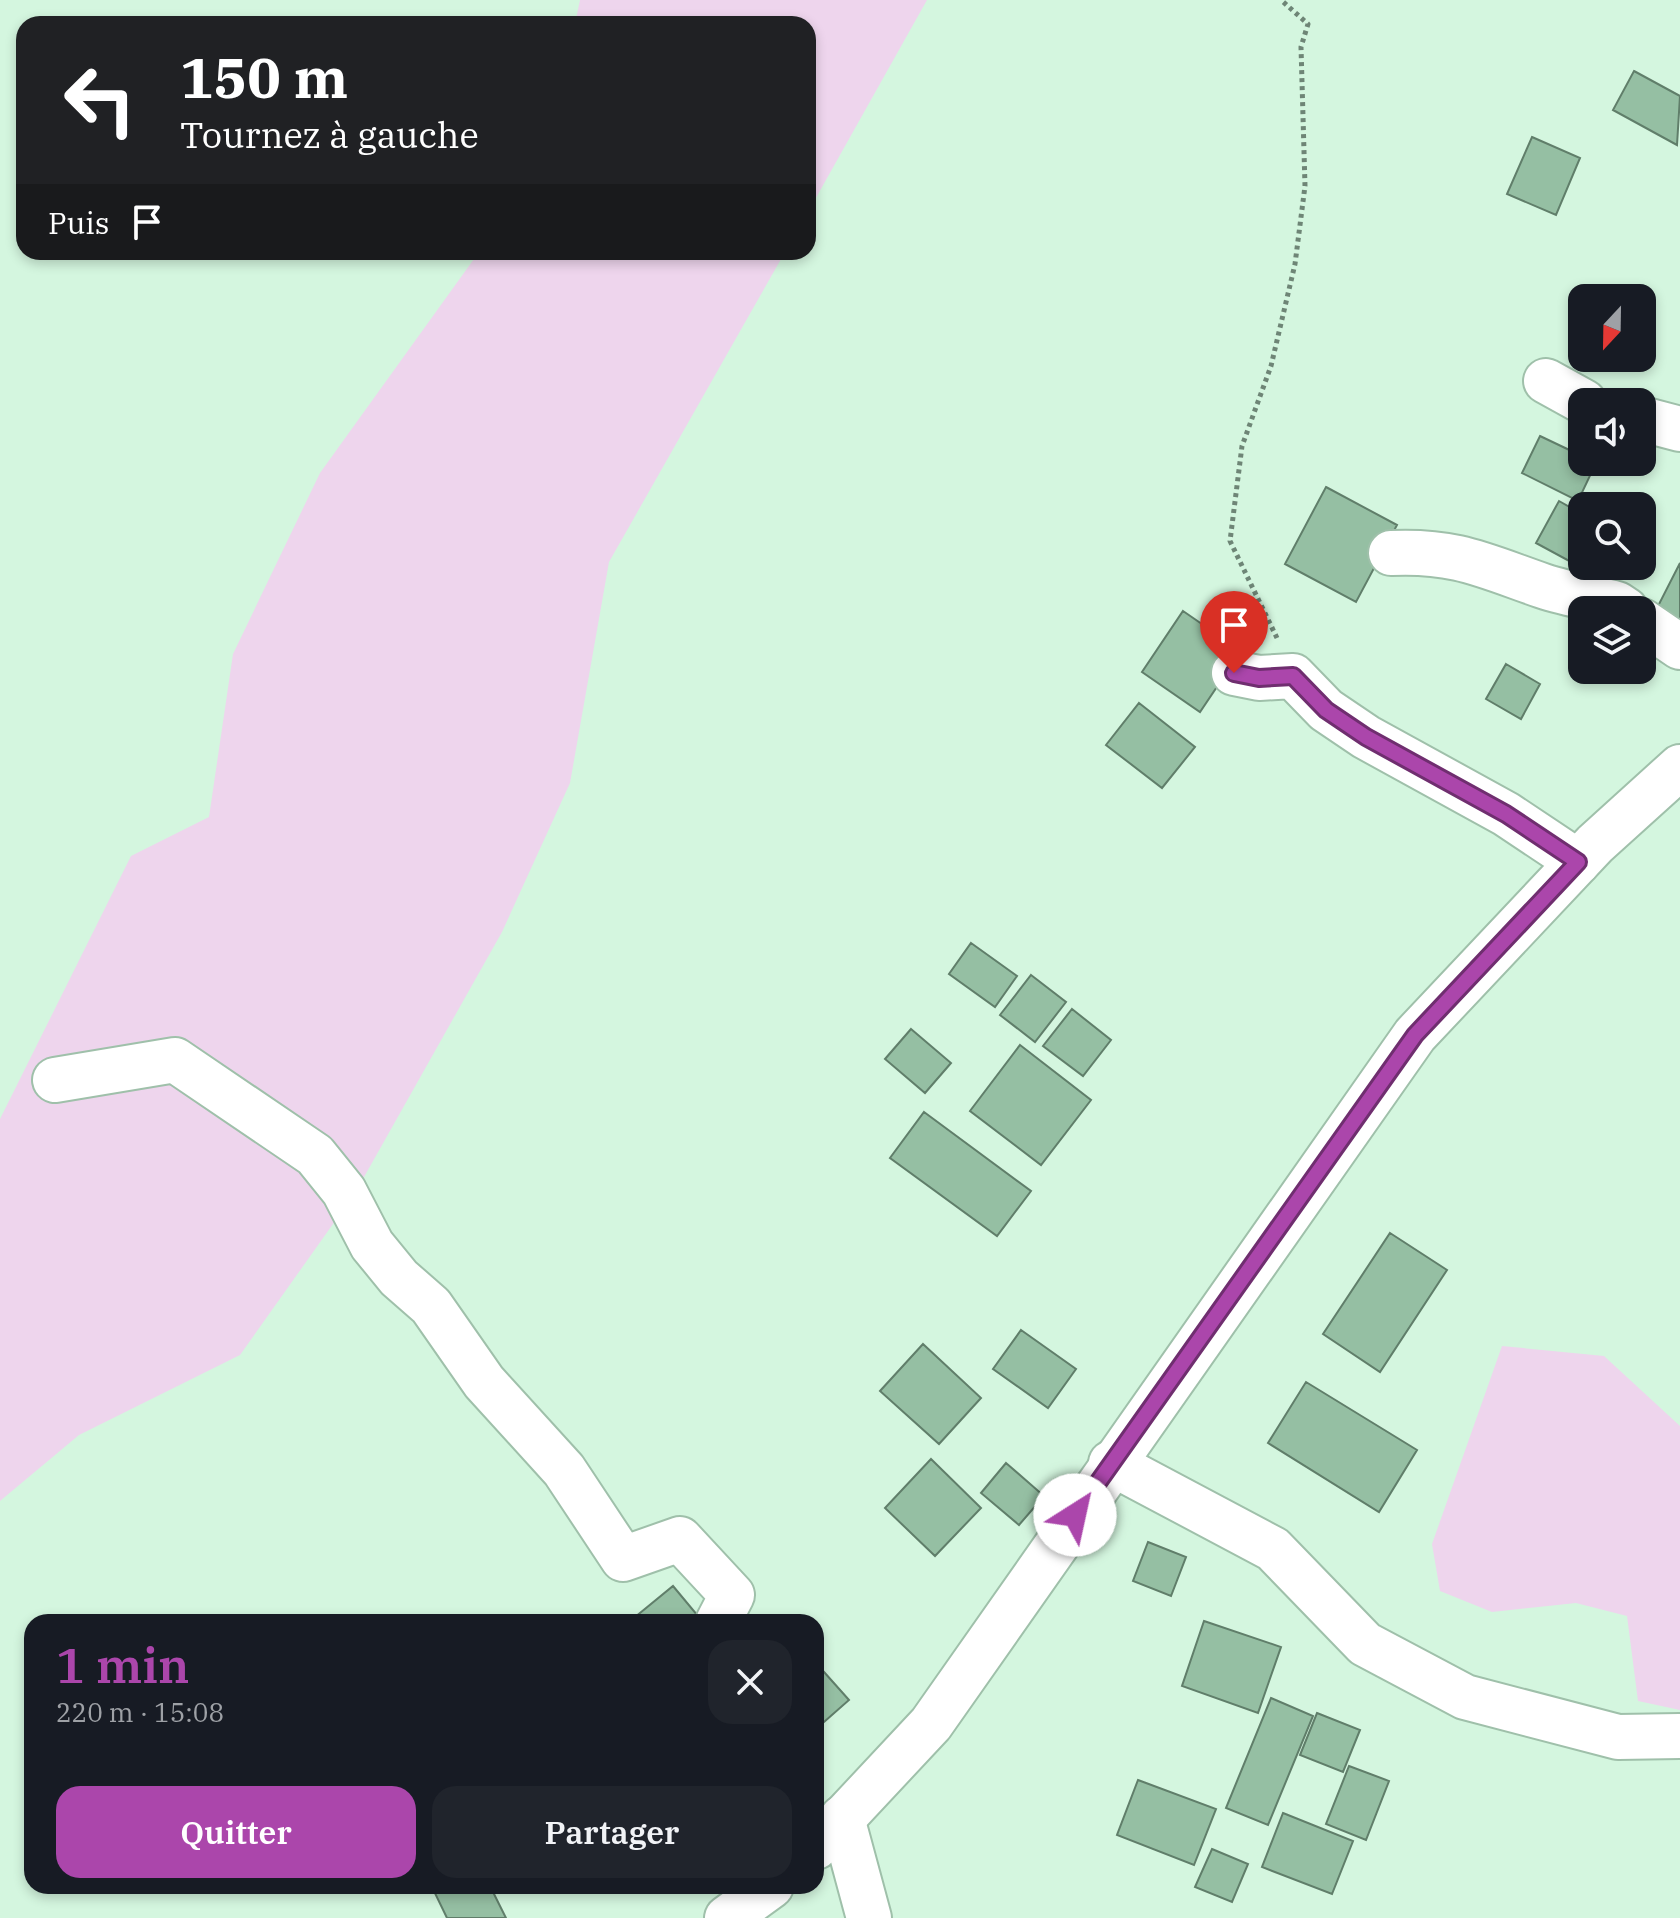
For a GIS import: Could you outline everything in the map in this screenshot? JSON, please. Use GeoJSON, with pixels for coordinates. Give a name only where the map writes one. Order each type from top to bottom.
{"type":"FeatureCollection","features":[{"type":"Feature","properties":{"kind":"street"},"geometry":{"type":"LineString","coordinates":[[1546,381],[1568,393]]}},
{"type":"Feature","properties":{"kind":"street"},"geometry":{"type":"LineString","coordinates":[[1656,423],[1680,429]]}},
{"type":"Feature","properties":{"kind":"street"},"geometry":{"type":"LineString","coordinates":[[1391,553],[1431,551],[1465,556],[1547,588],[1582,596]]}},
{"type":"Feature","properties":{"kind":"street"},"geometry":{"type":"LineString","coordinates":[[1656,631],[1680,647]]}},
{"type":"Feature","properties":{"kind":"street"},"geometry":{"type":"LineString","coordinates":[[1234,673],[1259,678],[1293,676],[1326,710],[1366,737],[1506,814],[1578,862]]}},
{"type":"Feature","properties":{"kind":"street"},"geometry":{"type":"LineString","coordinates":[[869,1918],[829,1832],[931,1724],[1111,1463],[1415,1035],[1578,862],[1680,767]]}},
{"type":"Feature","properties":{"kind":"street"},"geometry":{"type":"LineString","coordinates":[[55,1080],[175,1060],[315,1155],[344,1191],[372,1245],[399,1278],[431,1306],[484,1382],[564,1470],[623,1559],[680,1539],[732,1595],[722,1614]]}},
{"type":"Feature","properties":{"kind":"street"},"geometry":{"type":"LineString","coordinates":[[1111,1463],[1273,1549],[1365,1644],[1465,1697],[1618,1737],[1680,1736]]}},
{"type":"Feature","properties":{"kind":"street"},"geometry":{"type":"LineString","coordinates":[[727,1918],[760,1894]]}},
{"type":"Feature","properties":{"kind":"path"},"geometry":{"type":"LineString","coordinates":[[1281,0],[1308,24],[1301,47],[1305,186],[1295,264],[1271,366],[1242,446],[1230,541],[1266,610],[1293,676]]}},
{"type":"Feature","properties":{"kind":"shaded area"},"geometry":{"type":"Polygon","coordinates":[[[580,0],[927,0],[816,198],[816,16],[577,16],[580,0]]]}},
{"type":"Feature","properties":{"kind":"shaded area"},"geometry":{"type":"Polygon","coordinates":[[[473,260],[780,260],[609,562],[570,783],[502,932],[355,1193],[240,1355],[79,1435],[0,1501],[0,1119],[131,856],[209,817],[233,654],[320,473],[473,260]]]}},
{"type":"Feature","properties":{"kind":"shaded area"},"geometry":{"type":"Polygon","coordinates":[[[1502,1346],[1604,1356],[1680,1426],[1680,1710],[1638,1701],[1627,1616],[1576,1603],[1492,1612],[1440,1591],[1432,1544],[1502,1346]]]}},
{"type":"Feature","properties":{"kind":"building"},"geometry":{"type":"Polygon","coordinates":[[[1634,71],[1680,96],[1677,145],[1613,110],[1634,71]]]}},
{"type":"Feature","properties":{"kind":"building"},"geometry":{"type":"Polygon","coordinates":[[[1532,137],[1580,158],[1556,215],[1507,194],[1532,137]]]}},
{"type":"Feature","properties":{"kind":"building"},"geometry":{"type":"Polygon","coordinates":[[[1540,436],[1568,449],[1568,476],[1590,476],[1582,492],[1568,492],[1568,496],[1522,473],[1540,436]]]}},
{"type":"Feature","properties":{"kind":"building"},"geometry":{"type":"Polygon","coordinates":[[[1326,487],[1397,525],[1356,602],[1285,564],[1326,487]]]}},
{"type":"Feature","properties":{"kind":"building"},"geometry":{"type":"Polygon","coordinates":[[[1559,501],[1568,506],[1568,560],[1536,543],[1559,501]]]}},
{"type":"Feature","properties":{"kind":"building"},"geometry":{"type":"Polygon","coordinates":[[[1680,563],[1680,620],[1657,608],[1680,563]]]}},
{"type":"Feature","properties":{"kind":"building"},"geometry":{"type":"Polygon","coordinates":[[[1183,611],[1241,651],[1200,712],[1142,672],[1183,611]]]}},
{"type":"Feature","properties":{"kind":"building"},"geometry":{"type":"Polygon","coordinates":[[[1506,664],[1540,684],[1521,719],[1486,699],[1506,664]]]}},
{"type":"Feature","properties":{"kind":"building"},"geometry":{"type":"Polygon","coordinates":[[[1139,703],[1195,747],[1162,788],[1106,745],[1139,703]]]}},
{"type":"Feature","properties":{"kind":"building"},"geometry":{"type":"Polygon","coordinates":[[[971,943],[1017,976],[995,1007],[949,974],[971,943]]]}},
{"type":"Feature","properties":{"kind":"building"},"geometry":{"type":"Polygon","coordinates":[[[1031,975],[1066,1002],[1035,1042],[1000,1015],[1031,975]]]}},
{"type":"Feature","properties":{"kind":"building"},"geometry":{"type":"Polygon","coordinates":[[[1072,1009],[1111,1040],[1083,1076],[1043,1046],[1072,1009]]]}},
{"type":"Feature","properties":{"kind":"building"},"geometry":{"type":"Polygon","coordinates":[[[911,1029],[951,1063],[925,1093],[885,1059],[911,1029]]]}},
{"type":"Feature","properties":{"kind":"building"},"geometry":{"type":"Polygon","coordinates":[[[1020,1045],[1091,1100],[1041,1165],[970,1111],[1020,1045]]]}},
{"type":"Feature","properties":{"kind":"building"},"geometry":{"type":"Polygon","coordinates":[[[924,1112],[1031,1191],[997,1236],[890,1158],[924,1112]]]}},
{"type":"Feature","properties":{"kind":"building"},"geometry":{"type":"Polygon","coordinates":[[[1390,1233],[1447,1270],[1380,1372],[1323,1334],[1390,1233]]]}},
{"type":"Feature","properties":{"kind":"building"},"geometry":{"type":"Polygon","coordinates":[[[1021,1330],[1076,1369],[1048,1408],[993,1369],[1021,1330]]]}},
{"type":"Feature","properties":{"kind":"building"},"geometry":{"type":"Polygon","coordinates":[[[923,1344],[981,1398],[939,1444],[880,1391],[923,1344]]]}},
{"type":"Feature","properties":{"kind":"building"},"geometry":{"type":"Polygon","coordinates":[[[1306,1382],[1417,1450],[1379,1512],[1268,1443],[1306,1382]]]}},
{"type":"Feature","properties":{"kind":"building"},"geometry":{"type":"Polygon","coordinates":[[[931,1459],[981,1508],[935,1556],[885,1508],[931,1459]]]}},
{"type":"Feature","properties":{"kind":"building"},"geometry":{"type":"Polygon","coordinates":[[[1006,1463],[1044,1496],[1019,1525],[981,1493],[1006,1463]]]}},
{"type":"Feature","properties":{"kind":"building"},"geometry":{"type":"Polygon","coordinates":[[[1148,1542],[1186,1557],[1171,1596],[1133,1581],[1148,1542]]]}},
{"type":"Feature","properties":{"kind":"building"},"geometry":{"type":"Polygon","coordinates":[[[673,1586],[696,1614],[639,1614],[673,1586]]]}},
{"type":"Feature","properties":{"kind":"building"},"geometry":{"type":"Polygon","coordinates":[[[1204,1621],[1281,1647],[1258,1713],[1182,1686],[1204,1621]]]}},
{"type":"Feature","properties":{"kind":"building"},"geometry":{"type":"Polygon","coordinates":[[[824,1672],[849,1700],[824,1722],[824,1672]]]}},
{"type":"Feature","properties":{"kind":"building"},"geometry":{"type":"Polygon","coordinates":[[[1271,1698],[1313,1716],[1268,1825],[1226,1808],[1271,1698]]]}},
{"type":"Feature","properties":{"kind":"building"},"geometry":{"type":"Polygon","coordinates":[[[1317,1713],[1360,1730],[1343,1772],[1300,1755],[1317,1713]]]}},
{"type":"Feature","properties":{"kind":"building"},"geometry":{"type":"Polygon","coordinates":[[[1349,1766],[1389,1781],[1366,1840],[1326,1824],[1349,1766]]]}},
{"type":"Feature","properties":{"kind":"building"},"geometry":{"type":"Polygon","coordinates":[[[1138,1780],[1216,1809],[1194,1865],[1117,1835],[1138,1780]]]}},
{"type":"Feature","properties":{"kind":"building"},"geometry":{"type":"Polygon","coordinates":[[[1283,1813],[1353,1841],[1332,1894],[1262,1867],[1283,1813]]]}},
{"type":"Feature","properties":{"kind":"building"},"geometry":{"type":"Polygon","coordinates":[[[1212,1849],[1248,1864],[1232,1902],[1195,1887],[1212,1849]]]}},
{"type":"Feature","properties":{"kind":"building"},"geometry":{"type":"Polygon","coordinates":[[[435,1894],[494,1894],[506,1918],[447,1918],[435,1894]]]}},
{"type":"Feature","properties":{"kind":"route"},"geometry":{"type":"LineString","coordinates":[[1075,1515],[1415,1035],[1578,862],[1506,814],[1366,737],[1326,710],[1293,676],[1259,678],[1234,673]]}}]}
